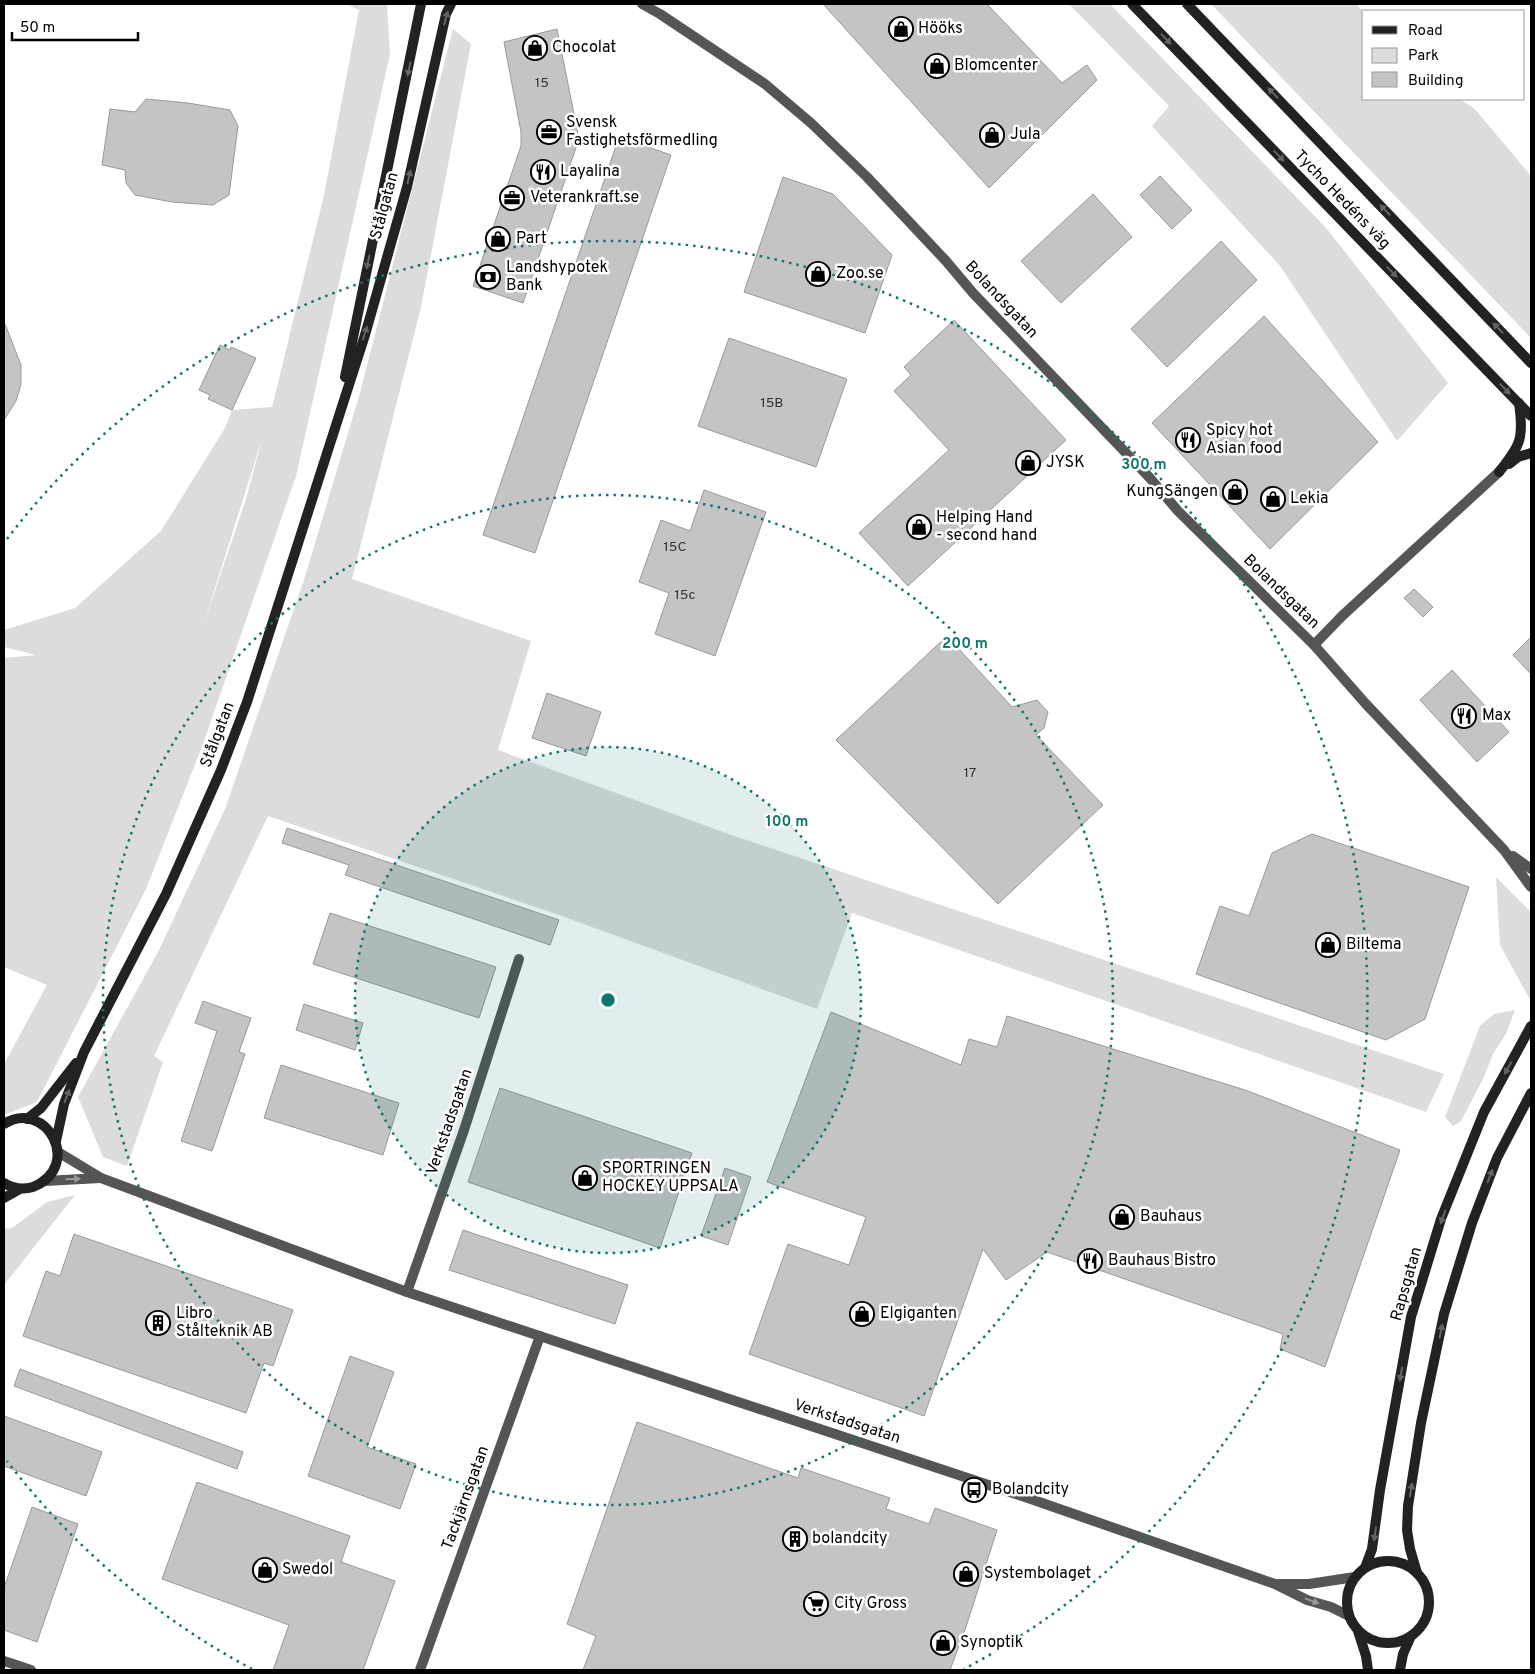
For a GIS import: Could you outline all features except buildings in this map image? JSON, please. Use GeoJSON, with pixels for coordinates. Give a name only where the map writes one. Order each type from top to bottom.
{"type":"FeatureCollection","features":[{"type":"Feature","properties":{"kind":"main road","name":"Stålgatan"},"geometry":{"type":"LineString","coordinates":[[339,413],[421,4]]}},
{"type":"Feature","properties":{"kind":"main road","name":"Stålgatan"},"geometry":{"type":"LineString","coordinates":[[56,1141],[64,1104],[84,1052],[166,894],[221,770],[247,702],[365,335],[407,187],[446,14],[451,4]]}},
{"type":"Feature","properties":{"kind":"main road","name":"Tycho Hedéns väg"},"geometry":{"type":"LineString","coordinates":[[1132,4],[1531,416]]}},
{"type":"Feature","properties":{"kind":"main road","name":"Tycho Hedéns väg"},"geometry":{"type":"LineString","coordinates":[[1187,4],[1531,363]]}},
{"type":"Feature","properties":{"kind":"main road"},"geometry":{"type":"LineString","coordinates":[[1499,472],[1515,453],[1519,444],[1521,418],[1519,403]]}},
{"type":"Feature","properties":{"kind":"main road"},"geometry":{"type":"LineString","coordinates":[[1499,472],[1518,458],[1531,453]]}},
{"type":"Feature","properties":{"kind":"main road","name":"Rapsgatan"},"geometry":{"type":"LineString","coordinates":[[1365,1568],[1372,1549],[1380,1490],[1411,1317],[1441,1219],[1484,1112],[1531,1026]]}},
{"type":"Feature","properties":{"kind":"main road","name":"Stålgatan"},"geometry":{"type":"LineString","coordinates":[[27,1118],[46,1102],[84,1052]]}},
{"type":"Feature","properties":{"kind":"main road"},"geometry":{"type":"LineString","coordinates":[[1358,1631],[1369,1639],[1395,1643],[1411,1636],[1421,1627],[1428,1612],[1429,1598],[1425,1585],[1417,1573],[1410,1549],[1408,1530],[1408,1506],[1421,1423],[1444,1314],[1472,1223],[1497,1158],[1531,1093]]}},
{"type":"Feature","properties":{"kind":"main road"},"geometry":{"type":"LineString","coordinates":[[4,1124],[27,1118],[42,1124],[56,1141],[58,1152],[57,1163],[45,1181],[30,1188],[20,1189],[4,1183]]}},
{"type":"Feature","properties":{"kind":"main road"},"geometry":{"type":"LineString","coordinates":[[4,1198],[20,1189]]}},
{"type":"Feature","properties":{"kind":"main road"},"geometry":{"type":"LineString","coordinates":[[1368,1670],[1366,1656],[1358,1631],[1349,1616],[1347,1601],[1349,1588],[1355,1577],[1365,1568],[1382,1562],[1400,1563],[1417,1573]]}},
{"type":"Feature","properties":{"kind":"main road"},"geometry":{"type":"LineString","coordinates":[[1400,1670],[1403,1654],[1411,1636]]}},
{"type":"Feature","properties":{"kind":"street","name":"Bolandsgatan"},"geometry":{"type":"LineString","coordinates":[[642,4],[765,84],[811,123],[867,177],[946,261],[973,293],[1149,477],[1178,511],[1314,646],[1365,703],[1504,850],[1531,887]]}},
{"type":"Feature","properties":{"kind":"street","name":"Bolandsgatan"},"geometry":{"type":"LineString","coordinates":[[1314,646],[1342,616],[1499,472]]}},
{"type":"Feature","properties":{"kind":"street","name":"Bolandsgatan"},"geometry":{"type":"LineString","coordinates":[[1504,850],[1531,870]]}},
{"type":"Feature","properties":{"kind":"street","name":"Verkstadsgatan"},"geometry":{"type":"LineString","coordinates":[[407,1292],[464,1130],[519,959]]}},
{"type":"Feature","properties":{"kind":"street","name":"Verkstadsgatan"},"geometry":{"type":"LineString","coordinates":[[58,1152],[101,1178],[407,1292],[1016,1494],[1276,1584],[1308,1600],[1331,1607],[1349,1616]]}},
{"type":"Feature","properties":{"kind":"street","name":"Verkstadsgatan"},"geometry":{"type":"LineString","coordinates":[[45,1181],[101,1178]]}},
{"type":"Feature","properties":{"kind":"street","name":"Tackjärnsgatan"},"geometry":{"type":"LineString","coordinates":[[420,1670],[540,1336]]}},
{"type":"Feature","properties":{"kind":"street","name":"Verkstadsgatan"},"geometry":{"type":"LineString","coordinates":[[1276,1584],[1309,1584],[1355,1577]]}},
{"type":"Feature","properties":{"kind":"street"},"geometry":{"type":"LineString","coordinates":[[4,1661],[31,1670]]}},
{"type":"Feature","properties":{"kind":"green space"},"geometry":{"type":"Polygon","coordinates":[[[346,4],[387,4],[390,54],[296,476],[203,744],[146,889],[37,1102],[4,1115],[4,1064],[47,985],[4,967],[4,658],[36,655],[4,647],[4,630],[75,608],[161,531],[225,428],[232,410],[272,407],[324,195],[359,10],[346,4]],[[263,436],[203,626],[246,499],[263,436]]]}},
{"type":"Feature","properties":{"kind":"green space"},"geometry":{"type":"Polygon","coordinates":[[[1069,4],[1110,4],[1327,229],[1448,383],[1397,441],[1280,266],[1152,126],[1169,106],[1069,4]]]}},
{"type":"Feature","properties":{"kind":"green space"},"geometry":{"type":"Polygon","coordinates":[[[1211,4],[1356,4],[1362,11],[1362,100],[1461,100],[1474,108],[1531,176],[1531,338],[1211,4]]]}},
{"type":"Feature","properties":{"kind":"green space"},"geometry":{"type":"Polygon","coordinates":[[[453,29],[471,44],[421,307],[352,579],[531,641],[498,750],[723,832],[1444,1074],[1426,1112],[852,913],[817,1009],[562,916],[268,816],[154,1056],[163,1062],[127,1166],[103,1157],[78,1097],[159,950],[225,809],[304,580],[360,393],[453,29]]]}},
{"type":"Feature","properties":{"kind":"green space"},"geometry":{"type":"Polygon","coordinates":[[[1496,877],[1531,912],[1531,993],[1529,998],[1500,945],[1496,877]]]}},
{"type":"Feature","properties":{"kind":"green space"},"geometry":{"type":"Polygon","coordinates":[[[1515,1010],[1506,1034],[1493,1054],[1484,1077],[1461,1121],[1453,1126],[1445,1117],[1480,1026],[1494,1014],[1515,1010]]]}},
{"type":"Feature","properties":{"kind":"green space"},"geometry":{"type":"Polygon","coordinates":[[[75,1195],[4,1285],[4,1229],[12,1228],[47,1202],[75,1195]]]}},
{"type":"Feature","properties":{"kind":"place","name":"Hööks"},"geometry":{"type":"Point","coordinates":[901,29]}},
{"type":"Feature","properties":{"kind":"place","name":"Chocolat"},"geometry":{"type":"Point","coordinates":[535,48]}},
{"type":"Feature","properties":{"kind":"place","name":"Blomcenter"},"geometry":{"type":"Point","coordinates":[937,66]}},
{"type":"Feature","properties":{"kind":"place","name":"Svensk Fastighetsförmedling"},"geometry":{"type":"Point","coordinates":[549,132]}},
{"type":"Feature","properties":{"kind":"place","name":"Jula"},"geometry":{"type":"Point","coordinates":[992,135]}},
{"type":"Feature","properties":{"kind":"place","name":"Layalina"},"geometry":{"type":"Point","coordinates":[543,172]}},
{"type":"Feature","properties":{"kind":"place","name":"Veterankraft.se"},"geometry":{"type":"Point","coordinates":[512,198]}},
{"type":"Feature","properties":{"kind":"place","name":"Part"},"geometry":{"type":"Point","coordinates":[498,239]}},
{"type":"Feature","properties":{"kind":"place","name":"Zoo.se"},"geometry":{"type":"Point","coordinates":[818,274]}},
{"type":"Feature","properties":{"kind":"place","name":"Landshypotek Bank"},"geometry":{"type":"Point","coordinates":[488,277]}},
{"type":"Feature","properties":{"kind":"place","name":"Spicy hot Asian food"},"geometry":{"type":"Point","coordinates":[1188,440]}},
{"type":"Feature","properties":{"kind":"place","name":"JYSK"},"geometry":{"type":"Point","coordinates":[1028,463]}},
{"type":"Feature","properties":{"kind":"place","name":"KungSängen"},"geometry":{"type":"Point","coordinates":[1235,492]}},
{"type":"Feature","properties":{"kind":"place","name":"Lekia"},"geometry":{"type":"Point","coordinates":[1273,499]}},
{"type":"Feature","properties":{"kind":"place","name":"Helping Hand - second hand"},"geometry":{"type":"Point","coordinates":[919,527]}},
{"type":"Feature","properties":{"kind":"place","name":"Max"},"geometry":{"type":"Point","coordinates":[1464,716]}},
{"type":"Feature","properties":{"kind":"place","name":"Biltema"},"geometry":{"type":"Point","coordinates":[1328,945]}},
{"type":"Feature","properties":{"kind":"place","name":"SPORTRINGEN HOCKEY UPPSALA"},"geometry":{"type":"Point","coordinates":[585,1178]}},
{"type":"Feature","properties":{"kind":"place","name":"Bauhaus"},"geometry":{"type":"Point","coordinates":[1122,1217]}},
{"type":"Feature","properties":{"kind":"place","name":"Bauhaus Bistro"},"geometry":{"type":"Point","coordinates":[1090,1261]}},
{"type":"Feature","properties":{"kind":"place","name":"Elgiganten"},"geometry":{"type":"Point","coordinates":[862,1314]}},
{"type":"Feature","properties":{"kind":"place","name":"Libro Stålteknik AB"},"geometry":{"type":"Point","coordinates":[158,1323]}},
{"type":"Feature","properties":{"kind":"place","name":"Bolandcity"},"geometry":{"type":"Point","coordinates":[974,1490]}},
{"type":"Feature","properties":{"kind":"place","name":"bolandcity"},"geometry":{"type":"Point","coordinates":[795,1539]}},
{"type":"Feature","properties":{"kind":"place","name":"Swedol"},"geometry":{"type":"Point","coordinates":[265,1570]}},
{"type":"Feature","properties":{"kind":"place","name":"Systembolaget"},"geometry":{"type":"Point","coordinates":[966,1574]}},
{"type":"Feature","properties":{"kind":"place","name":"City Gross"},"geometry":{"type":"Point","coordinates":[816,1604]}},
{"type":"Feature","properties":{"kind":"place","name":"Synoptik"},"geometry":{"type":"Point","coordinates":[943,1643]}}]}
